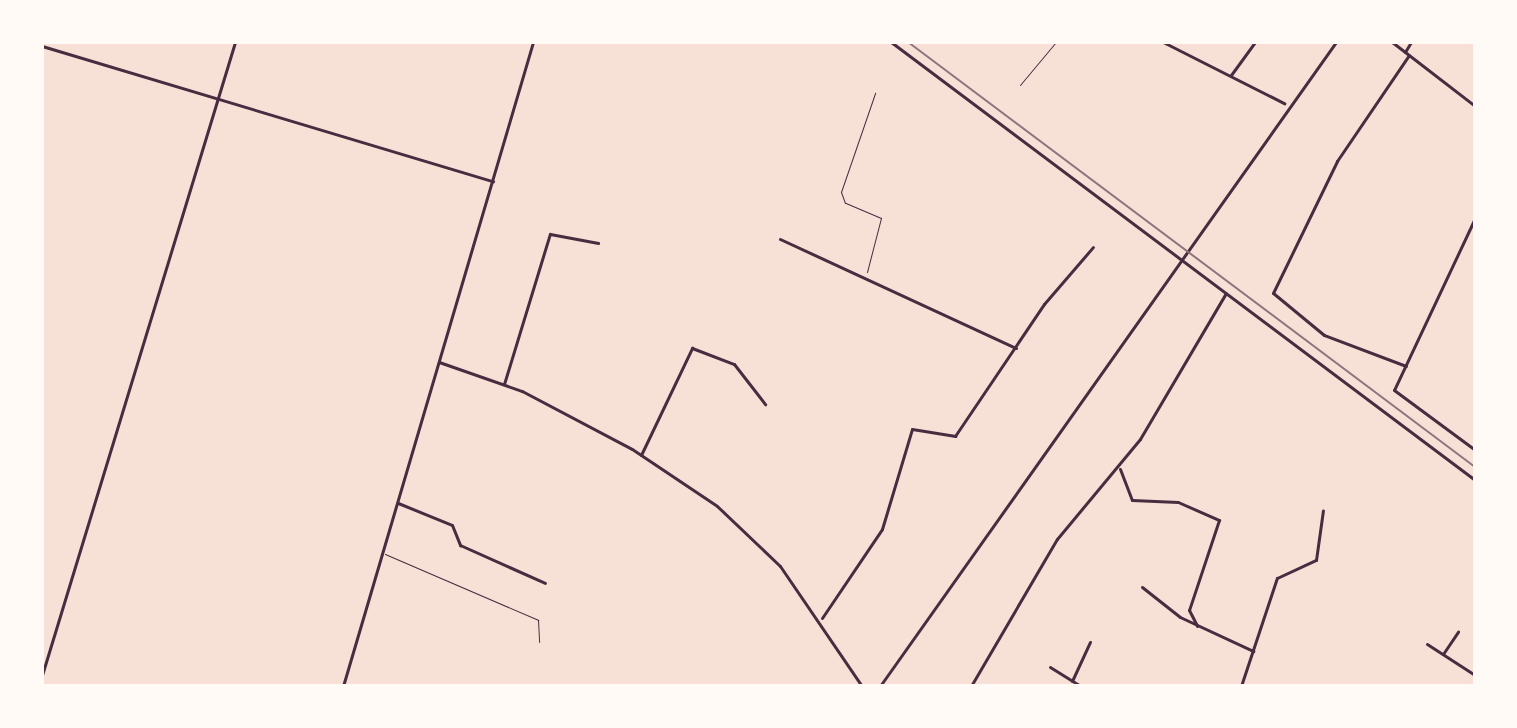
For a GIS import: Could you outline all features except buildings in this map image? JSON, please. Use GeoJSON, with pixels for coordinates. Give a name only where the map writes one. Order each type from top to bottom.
{"type":"FeatureCollection","features":[{"type":"Feature","properties":{"kind":"street"},"geometry":{"type":"LineString","coordinates":[[42,675],[235,42]]}},
{"type":"Feature","properties":{"kind":"street"},"geometry":{"type":"LineString","coordinates":[[343,686],[533,42]]}},
{"type":"Feature","properties":{"kind":"street"},"geometry":{"type":"LineString","coordinates":[[891,42],[1475,480]]}},
{"type":"Feature","properties":{"kind":"street"},"geometry":{"type":"LineString","coordinates":[[1163,42],[1284,103]]}},
{"type":"Feature","properties":{"kind":"street"},"geometry":{"type":"LineString","coordinates":[[1231,75],[1255,42]]}},
{"type":"Feature","properties":{"kind":"street"},"geometry":{"type":"LineString","coordinates":[[880,686],[1231,197],[1336,42]]}},
{"type":"Feature","properties":{"kind":"street"},"geometry":{"type":"LineString","coordinates":[[1392,42],[1475,106]]}},
{"type":"Feature","properties":{"kind":"street"},"geometry":{"type":"LineString","coordinates":[[1406,366],[1324,335],[1273,293],[1337,161],[1407,54],[1411,42]]}},
{"type":"Feature","properties":{"kind":"street"},"geometry":{"type":"LineString","coordinates":[[42,46],[493,181]]}},
{"type":"Feature","properties":{"kind":"street"},"geometry":{"type":"LineString","coordinates":[[1475,218],[1394,390],[1475,450]]}},
{"type":"Feature","properties":{"kind":"street"},"geometry":{"type":"LineString","coordinates":[[504,384],[550,234],[598,243]]}},
{"type":"Feature","properties":{"kind":"street"},"geometry":{"type":"LineString","coordinates":[[780,239],[867,275],[1016,348]]}},
{"type":"Feature","properties":{"kind":"street"},"geometry":{"type":"LineString","coordinates":[[822,618],[882,529],[912,429],[955,436],[1016,348],[1093,247]]}},
{"type":"Feature","properties":{"kind":"street"},"geometry":{"type":"LineString","coordinates":[[971,686],[1057,539],[1120,468],[1226,293]]}},
{"type":"Feature","properties":{"kind":"street"},"geometry":{"type":"LineString","coordinates":[[641,455],[692,348],[734,364],[765,404]]}},
{"type":"Feature","properties":{"kind":"street"},"geometry":{"type":"LineString","coordinates":[[438,362],[504,384],[641,455],[755,536],[822,618],[862,686]]}},
{"type":"Feature","properties":{"kind":"street"},"geometry":{"type":"LineString","coordinates":[[1120,468],[1132,500],[1178,502],[1219,520],[1189,610],[1197,626]]}},
{"type":"Feature","properties":{"kind":"street"},"geometry":{"type":"LineString","coordinates":[[398,503],[452,525],[460,545],[545,583]]}},
{"type":"Feature","properties":{"kind":"street"},"geometry":{"type":"LineString","coordinates":[[1241,686],[1280,573],[1308,569],[1316,560],[1323,510]]}},
{"type":"Feature","properties":{"kind":"street"},"geometry":{"type":"LineString","coordinates":[[1142,587],[1197,626],[1253,651]]}},
{"type":"Feature","properties":{"kind":"street"},"geometry":{"type":"LineString","coordinates":[[1443,654],[1458,632]]}},
{"type":"Feature","properties":{"kind":"street"},"geometry":{"type":"LineString","coordinates":[[1072,681],[1090,642]]}},
{"type":"Feature","properties":{"kind":"street"},"geometry":{"type":"LineString","coordinates":[[1427,644],[1475,675]]}},
{"type":"Feature","properties":{"kind":"street"},"geometry":{"type":"LineString","coordinates":[[1050,667],[1081,686]]}},
{"type":"Feature","properties":{"kind":"lane"},"geometry":{"type":"LineString","coordinates":[[1020,85],[1056,42]]}},
{"type":"Feature","properties":{"kind":"lane"},"geometry":{"type":"LineString","coordinates":[[383,553],[538,620],[539,642]]}},
{"type":"Feature","properties":{"kind":"path"},"geometry":{"type":"LineString","coordinates":[[867,275],[882,222],[845,203],[841,192],[875,93]]}},
{"type":"Feature","properties":{"kind":"railway"},"geometry":{"type":"LineString","coordinates":[[908,42],[1475,467]]}}]}
